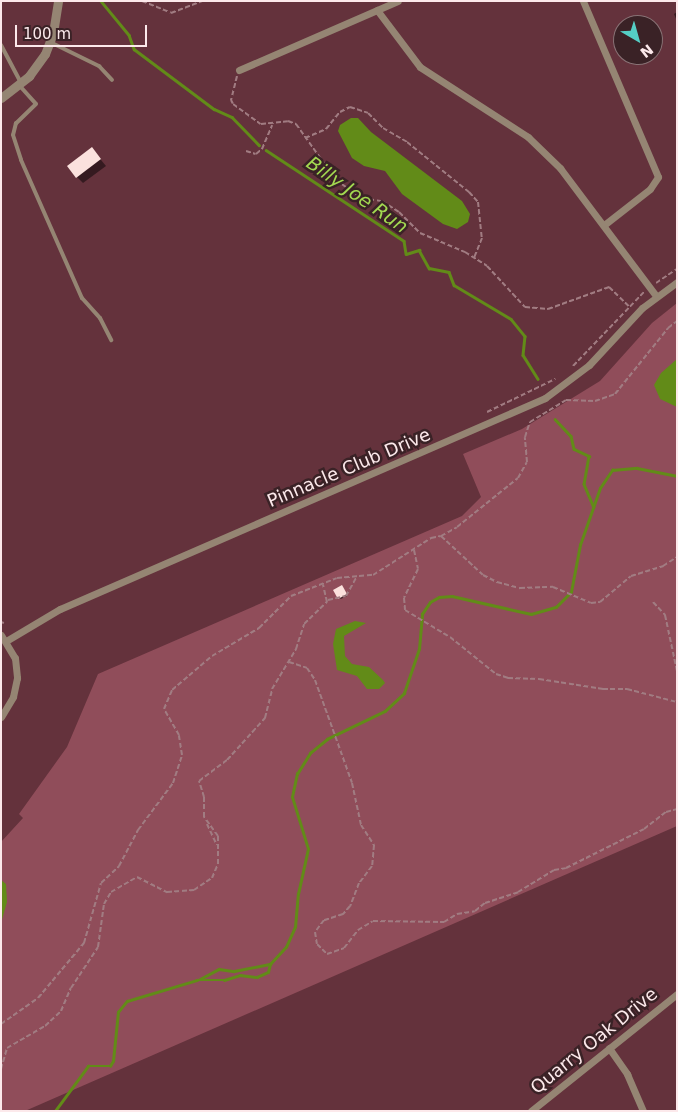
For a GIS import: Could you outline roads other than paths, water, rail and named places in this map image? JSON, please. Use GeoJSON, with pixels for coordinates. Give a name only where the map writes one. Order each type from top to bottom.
{"type":"FeatureCollection","features":[{"type":"Feature","properties":{"kind":"street"},"geometry":{"type":"LineString","coordinates":[[1,98],[20,84],[36,68],[50,42],[58,1]]}},
{"type":"Feature","properties":{"kind":"street"},"geometry":{"type":"LineString","coordinates":[[239,70],[398,1]]}},
{"type":"Feature","properties":{"kind":"street"},"geometry":{"type":"LineString","coordinates":[[582,1],[658,177],[650,189],[604,225]]}},
{"type":"Feature","properties":{"kind":"street"},"geometry":{"type":"LineString","coordinates":[[377,10],[420,66],[494,114],[543,151],[577,186],[656,296]]}},
{"type":"Feature","properties":{"kind":"street","name":"Pinnacle Club Drive"},"geometry":{"type":"LineString","coordinates":[[1,717],[13,698],[17,678],[14,658],[4,638],[60,609],[545,398],[589,366],[656,296],[677,282]]}},
{"type":"Feature","properties":{"kind":"street","name":"Quarry Oak Drive"},"geometry":{"type":"LineString","coordinates":[[531,1111],[677,994]]}},
{"type":"Feature","properties":{"kind":"street"},"geometry":{"type":"LineString","coordinates":[[609,1048],[627,1074],[643,1111]]}},
{"type":"Feature","properties":{"kind":"lane"},"geometry":{"type":"LineString","coordinates":[[50,42],[99,66],[112,80]]}},
{"type":"Feature","properties":{"kind":"lane"},"geometry":{"type":"LineString","coordinates":[[1,45],[20,84],[36,104],[16,123],[13,135],[21,160],[82,298],[100,318],[111,340]]}},
{"type":"Feature","properties":{"kind":"waterway","name":"Billy Joe Run"},"geometry":{"type":"LineString","coordinates":[[101,1],[129,35],[134,49],[214,109],[232,117],[259,145]]}},
{"type":"Feature","properties":{"kind":"waterway","name":"Billy Joe Run"},"geometry":{"type":"LineString","coordinates":[[266,150],[404,241],[406,254],[419,250],[429,268],[449,272],[454,285],[511,319],[525,336],[523,355],[538,379]]}},
{"type":"Feature","properties":{"kind":"waterway","name":"Billy Joe Run"},"geometry":{"type":"LineString","coordinates":[[555,419],[571,436],[574,449],[589,456],[584,484],[594,507]]}},
{"type":"Feature","properties":{"kind":"waterway"},"geometry":{"type":"LineString","coordinates":[[55,1111],[88,1066],[110,1066],[113,1061],[118,1012],[127,1001],[197,980],[224,980],[240,975],[257,977],[268,972],[270,964],[286,947],[295,927],[298,894],[308,849],[292,797],[297,774],[310,753],[327,739],[385,711],[404,693],[419,649],[422,614],[430,602],[439,597],[452,596],[531,614],[556,607],[571,592],[580,545],[600,488],[612,470],[637,468],[677,476]]}},
{"type":"Feature","properties":{"kind":"waterway"},"geometry":{"type":"LineString","coordinates":[[200,979],[219,969],[234,971],[270,964]]}}]}
